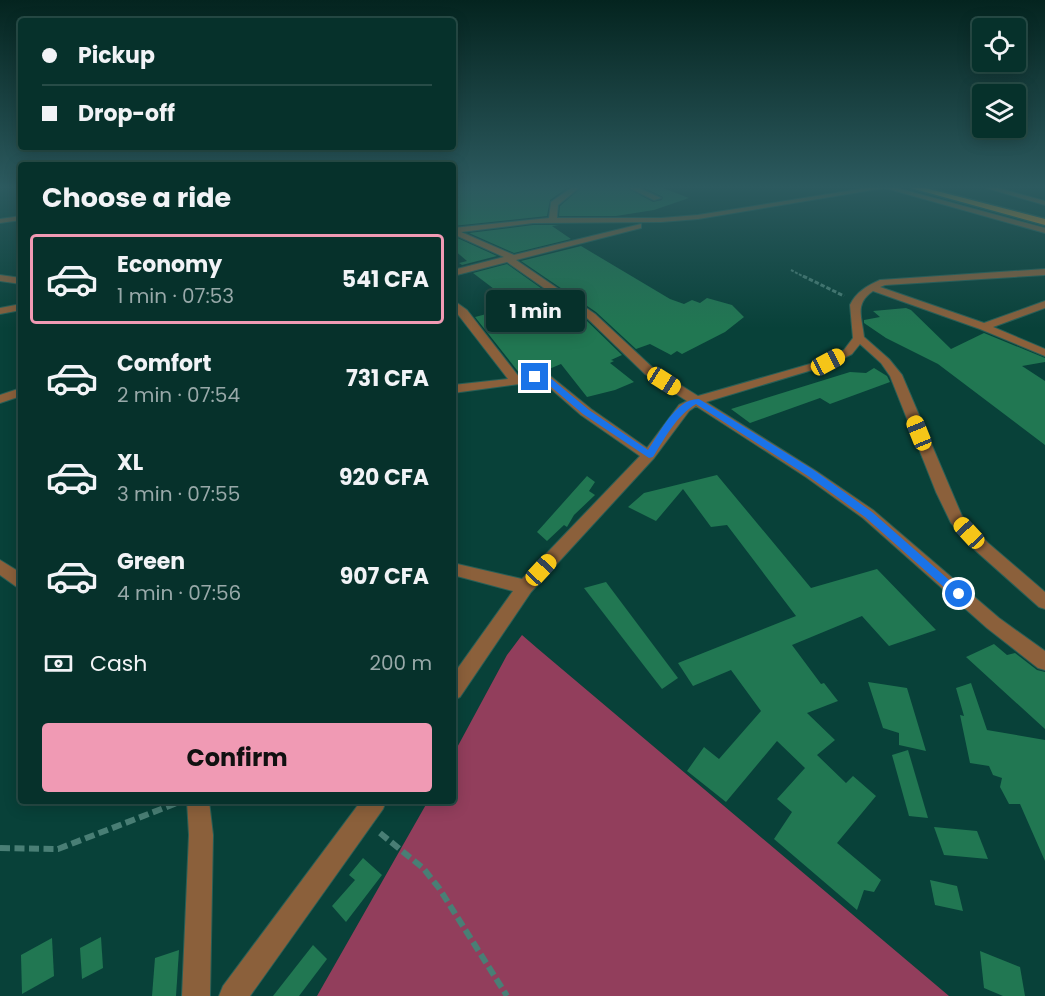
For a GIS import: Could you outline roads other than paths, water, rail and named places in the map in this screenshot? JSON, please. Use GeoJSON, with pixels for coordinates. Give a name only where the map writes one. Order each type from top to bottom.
{"type":"FeatureCollection","features":[{"type":"Feature","properties":{"kind":"street"},"geometry":{"type":"LineString","coordinates":[[462,234],[511,258],[591,316],[649,371],[811,474],[868,514],[993,623],[1045,662]]}},
{"type":"Feature","properties":{"kind":"street"},"geometry":{"type":"LineString","coordinates":[[456,272],[604,234]]}},
{"type":"Feature","properties":{"kind":"street"},"geometry":{"type":"LineString","coordinates":[[1045,272],[882,282],[871,287],[856,300],[855,306],[859,338],[885,361],[896,375],[956,519],[982,547],[1045,602]]}},
{"type":"Feature","properties":{"kind":"street"},"geometry":{"type":"LineString","coordinates":[[0,278],[18,281]]}},
{"type":"Feature","properties":{"kind":"street"},"geometry":{"type":"LineString","coordinates":[[871,287],[984,327],[1045,353]]}},
{"type":"Feature","properties":{"kind":"street"},"geometry":{"type":"LineString","coordinates":[[984,327],[1045,304]]}},
{"type":"Feature","properties":{"kind":"street"},"geometry":{"type":"LineString","coordinates":[[456,306],[515,380]]}},
{"type":"Feature","properties":{"kind":"street"},"geometry":{"type":"LineString","coordinates":[[0,310],[17,308]]}},
{"type":"Feature","properties":{"kind":"street"},"geometry":{"type":"LineString","coordinates":[[0,324],[17,308]]}},
{"type":"Feature","properties":{"kind":"street"},"geometry":{"type":"LineString","coordinates":[[456,687],[525,587],[649,455],[673,419],[684,408],[696,401],[828,362],[848,352],[859,338]]}},
{"type":"Feature","properties":{"kind":"street"},"geometry":{"type":"LineString","coordinates":[[456,389],[545,378],[586,412],[649,455]]}},
{"type":"Feature","properties":{"kind":"street"},"geometry":{"type":"LineString","coordinates":[[0,399],[18,394]]}},
{"type":"Feature","properties":{"kind":"street"},"geometry":{"type":"LineString","coordinates":[[0,566],[18,580]]}},
{"type":"Feature","properties":{"kind":"street"},"geometry":{"type":"LineString","coordinates":[[456,570],[525,587]]}},
{"type":"Feature","properties":{"kind":"street"},"geometry":{"type":"LineString","coordinates":[[196,996],[201,835],[198,804]]}},
{"type":"Feature","properties":{"kind":"street"},"geometry":{"type":"LineString","coordinates":[[233,996],[369,810]]}}]}
